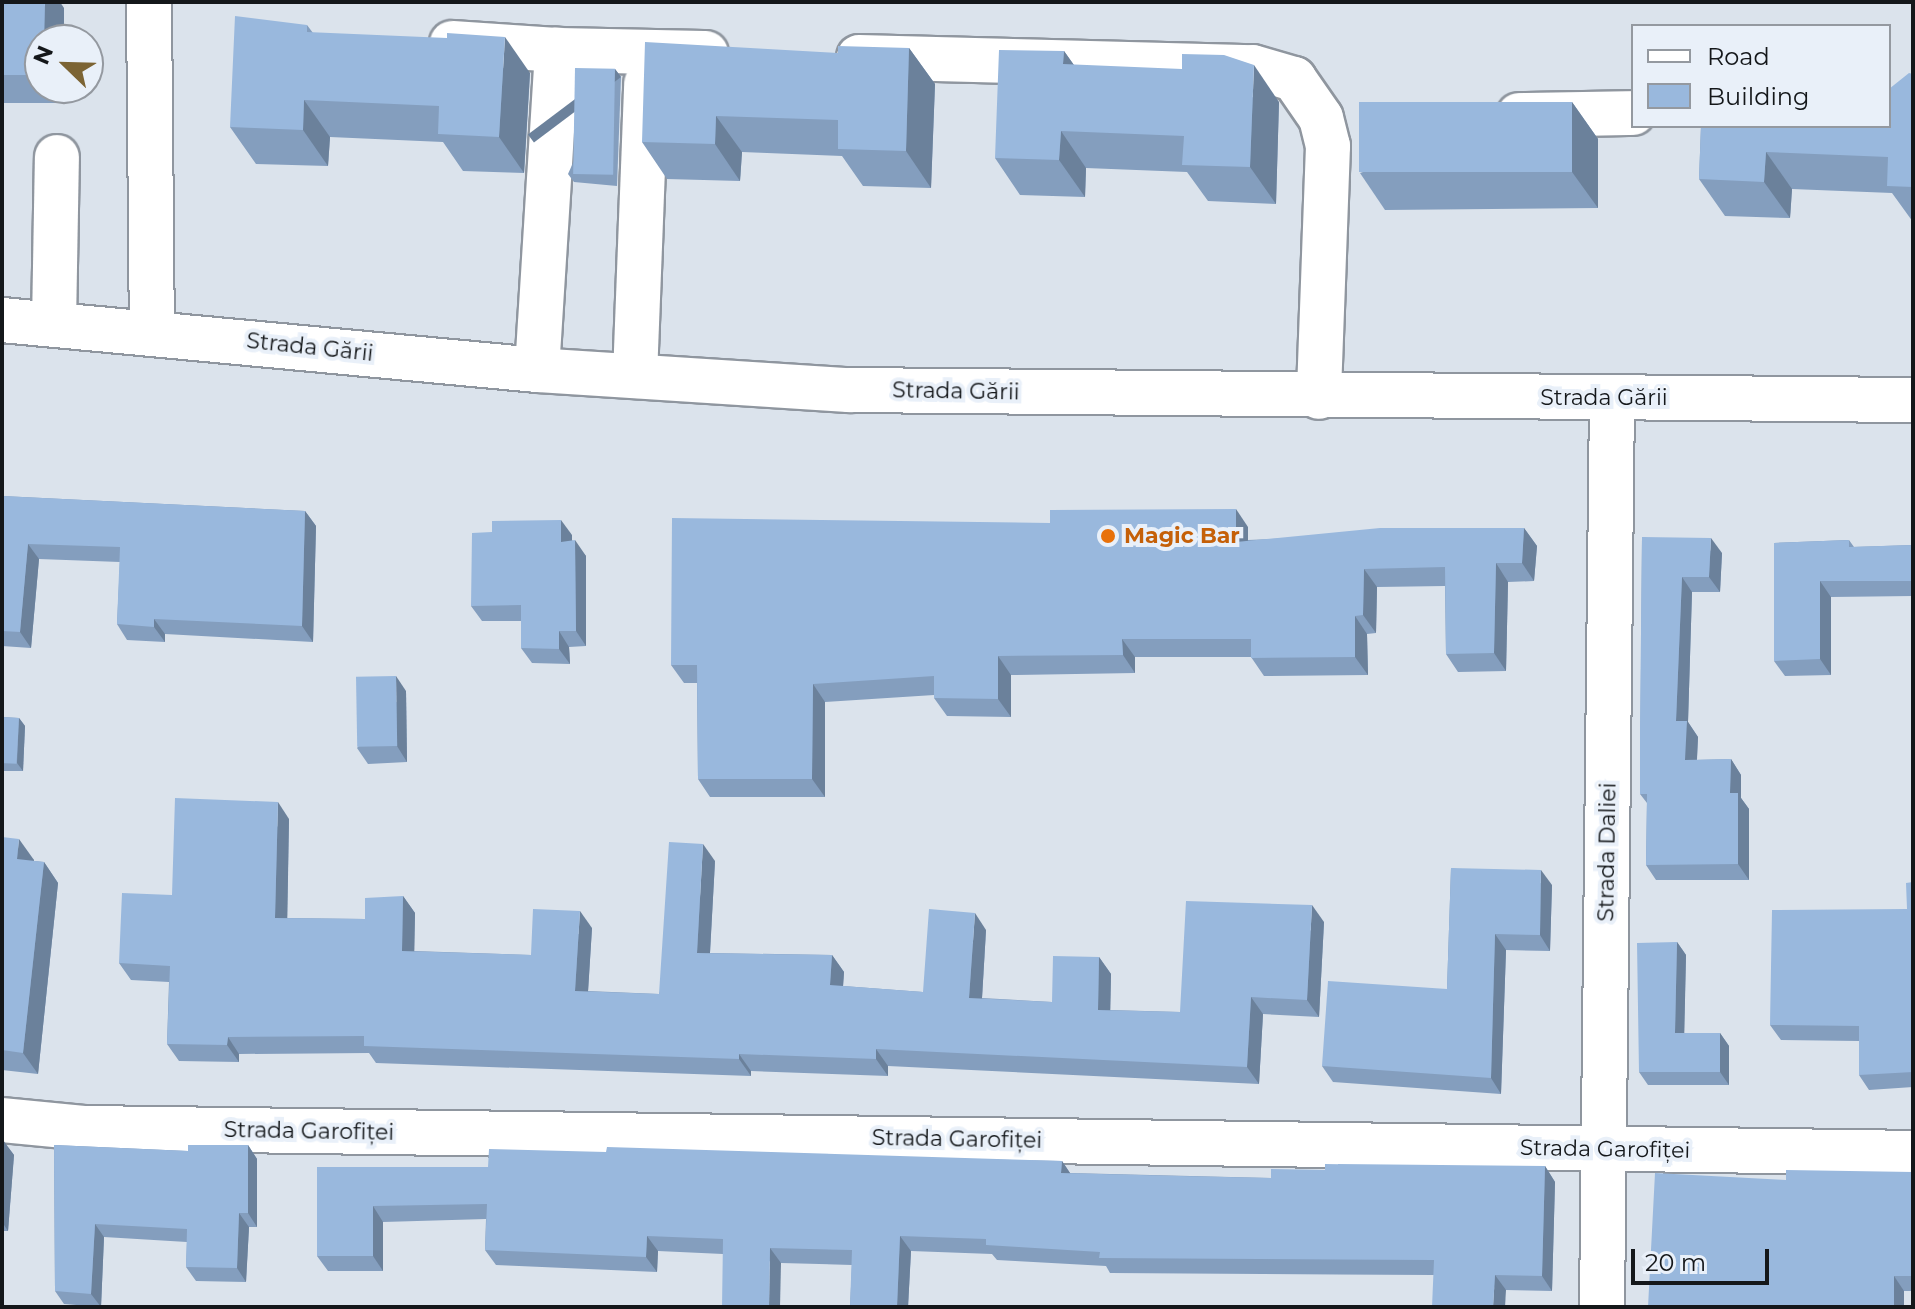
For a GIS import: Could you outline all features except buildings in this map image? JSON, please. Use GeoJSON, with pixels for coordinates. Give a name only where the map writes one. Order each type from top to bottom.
{"type":"FeatureCollection","features":[{"type":"Feature","properties":{"kind":"street"},"geometry":{"type":"LineString","coordinates":[[149,2],[152,332]]}},
{"type":"Feature","properties":{"kind":"street"},"geometry":{"type":"LineString","coordinates":[[403,41],[557,50],[743,54]]}},
{"type":"Feature","properties":{"kind":"street"},"geometry":{"type":"LineString","coordinates":[[537,370],[557,50]]}},
{"type":"Feature","properties":{"kind":"street"},"geometry":{"type":"LineString","coordinates":[[635,376],[647,52]]}},
{"type":"Feature","properties":{"kind":"street"},"geometry":{"type":"LineString","coordinates":[[822,56],[1253,67],[1294,79],[1321,118],[1328,146],[1319,397]]}},
{"type":"Feature","properties":{"kind":"street"},"geometry":{"type":"LineString","coordinates":[[1477,116],[1631,113]]}},
{"type":"Feature","properties":{"kind":"street"},"geometry":{"type":"LineString","coordinates":[[1321,118],[1368,118]]}},
{"type":"Feature","properties":{"kind":"street"},"geometry":{"type":"LineString","coordinates":[[54,324],[57,157]]}},
{"type":"Feature","properties":{"kind":"street","name":"Strada Gării"},"geometry":{"type":"LineString","coordinates":[[2,320],[537,370],[849,390],[1319,397],[1913,400]]}},
{"type":"Feature","properties":{"kind":"street","name":"Strada Daliei"},"geometry":{"type":"LineString","coordinates":[[1602,1307],[1612,397]]}},
{"type":"Feature","properties":{"kind":"street","name":"Strada Garofiței"},"geometry":{"type":"LineString","coordinates":[[2,1120],[85,1128],[1913,1153]]}},
{"type":"Feature","properties":{"kind":"place","name":"Magic Bar"},"geometry":{"type":"Point","coordinates":[1108,536]}}]}
